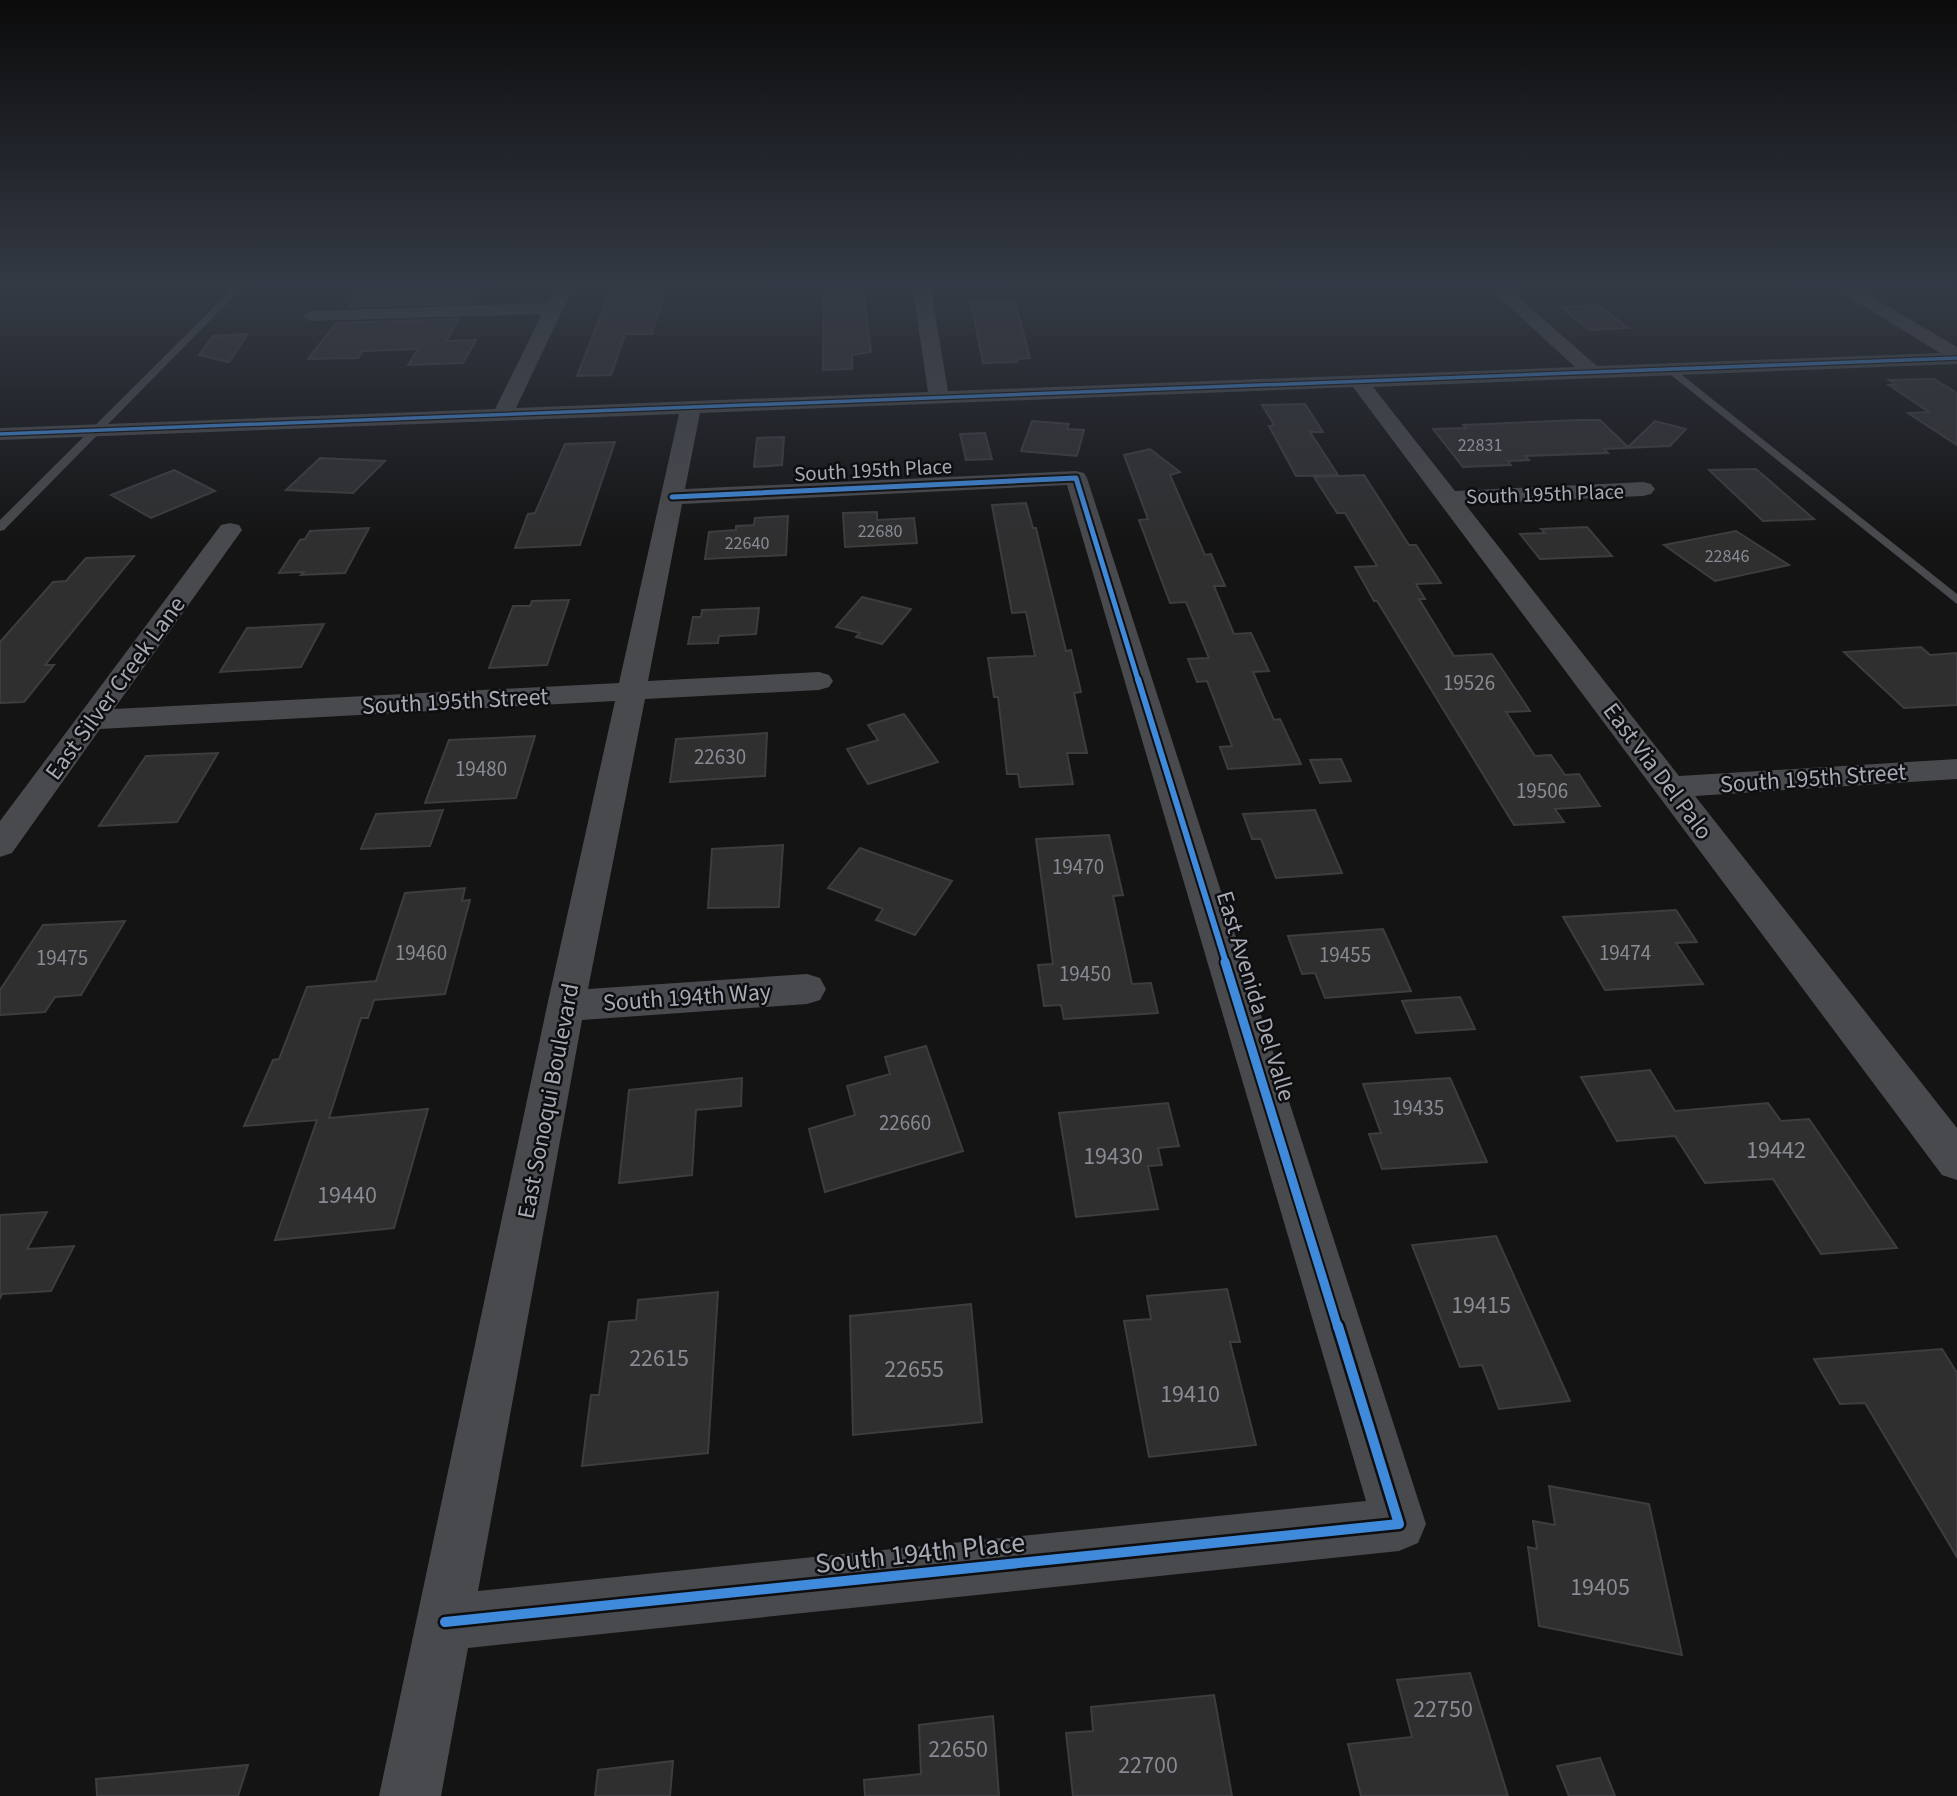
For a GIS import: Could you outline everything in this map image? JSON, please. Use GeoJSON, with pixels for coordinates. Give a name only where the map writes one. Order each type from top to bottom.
{"type":"FeatureCollection","features":[{"type":"Feature","properties":{"kind":"street"},"geometry":{"type":"LineString","coordinates":[[503,413],[522,373]]}},
{"type":"Feature","properties":{"kind":"street"},"geometry":{"type":"LineString","coordinates":[[935,373],[939,397]]}},
{"type":"Feature","properties":{"kind":"street"},"geometry":{"type":"LineString","coordinates":[[0,434],[1571,373]]}},
{"type":"Feature","properties":{"kind":"street","name":"East Via Del Palo"},"geometry":{"type":"LineString","coordinates":[[1358,381],[1957,1161]]}},
{"type":"Feature","properties":{"kind":"street","name":"East Sonoqui Boulevard"},"geometry":{"type":"LineString","coordinates":[[410,1796],[566,1006],[691,406]]}},
{"type":"Feature","properties":{"kind":"street","name":"South 195th Place"},"geometry":{"type":"LineString","coordinates":[[672,497],[1076,478]]}},
{"type":"Feature","properties":{"kind":"street","name":"East Avenida Del Valle"},"geometry":{"type":"LineString","coordinates":[[1076,478],[1399,1524]]}},
{"type":"Feature","properties":{"kind":"street","name":"South 195th Place"},"geometry":{"type":"LineString","coordinates":[[1448,498],[1643,489]]}},
{"type":"Feature","properties":{"kind":"street","name":"East Silver Creek Lane"},"geometry":{"type":"LineString","coordinates":[[0,845],[230,530]]}},
{"type":"Feature","properties":{"kind":"street","name":"South 195th Street"},"geometry":{"type":"LineString","coordinates":[[92,720],[819,681]]}},
{"type":"Feature","properties":{"kind":"street","name":"South 195th Street"},"geometry":{"type":"LineString","coordinates":[[1670,787],[1957,769]]}},
{"type":"Feature","properties":{"kind":"street","name":"South 194th Way"},"geometry":{"type":"LineString","coordinates":[[566,1006],[807,989]]}},
{"type":"Feature","properties":{"kind":"street","name":"South 194th Place"},"geometry":{"type":"LineString","coordinates":[[445,1622],[1399,1524]]}},
{"type":"Feature","properties":{"kind":"lane"},"geometry":{"type":"LineString","coordinates":[[0,527],[153,373]]}},
{"type":"Feature","properties":{"kind":"lane"},"geometry":{"type":"LineString","coordinates":[[1674,373],[1957,600]]}},
{"type":"Feature","properties":{"kind":"building"},"geometry":{"type":"Polygon","coordinates":[[[578,373],[612,373],[611,375],[577,376],[578,373]]]}},
{"type":"Feature","properties":{"kind":"building"},"geometry":{"type":"Polygon","coordinates":[[[1934,379],[1957,393],[1957,445],[1908,413],[1929,412],[1889,385],[1896,385],[1889,380],[1934,379]]]}},
{"type":"Feature","properties":{"kind":"building"},"geometry":{"type":"Polygon","coordinates":[[[1305,404],[1323,432],[1310,432],[1338,475],[1296,476],[1269,426],[1274,425],[1262,405],[1305,404]]]}},
{"type":"Feature","properties":{"kind":"building"},"geometry":{"type":"Polygon","coordinates":[[[1600,420],[1628,447],[1655,421],[1686,429],[1670,446],[1604,449],[1608,453],[1525,456],[1529,460],[1508,461],[1511,465],[1463,467],[1433,429],[1466,428],[1463,425],[1600,420]]]}},
{"type":"Feature","properties":{"kind":"building"},"geometry":{"type":"Polygon","coordinates":[[[1032,421],[1069,424],[1067,429],[1084,430],[1077,456],[1021,451],[1032,421]]]}},
{"type":"Feature","properties":{"kind":"building"},"geometry":{"type":"Polygon","coordinates":[[[985,433],[992,459],[966,460],[960,434],[985,433]]]}},
{"type":"Feature","properties":{"kind":"building"},"geometry":{"type":"Polygon","coordinates":[[[784,437],[782,465],[754,467],[757,438],[784,437]]]}},
{"type":"Feature","properties":{"kind":"building"},"geometry":{"type":"Polygon","coordinates":[[[615,442],[580,545],[515,548],[528,514],[535,513],[565,444],[615,442]]]}},
{"type":"Feature","properties":{"kind":"building"},"geometry":{"type":"Polygon","coordinates":[[[1150,449],[1180,472],[1170,475],[1205,555],[1211,554],[1225,586],[1214,586],[1234,634],[1251,633],[1269,671],[1253,672],[1274,720],[1280,719],[1301,764],[1228,769],[1220,747],[1232,746],[1207,681],[1197,682],[1188,659],[1209,658],[1186,602],[1170,603],[1139,520],[1148,519],[1124,455],[1150,449]]]}},
{"type":"Feature","properties":{"kind":"building"},"geometry":{"type":"Polygon","coordinates":[[[320,458],[385,461],[353,493],[286,490],[320,458]]]}},
{"type":"Feature","properties":{"kind":"building"},"geometry":{"type":"Polygon","coordinates":[[[1756,469],[1814,519],[1763,521],[1709,470],[1756,469]]]}},
{"type":"Feature","properties":{"kind":"building"},"geometry":{"type":"Polygon","coordinates":[[[174,470],[215,491],[151,518],[111,495],[174,470]]]}},
{"type":"Feature","properties":{"kind":"building"},"geometry":{"type":"Polygon","coordinates":[[[1364,475],[1409,545],[1416,545],[1441,583],[1416,584],[1425,599],[1419,599],[1454,656],[1492,654],[1530,711],[1506,712],[1535,756],[1551,755],[1565,775],[1579,774],[1600,806],[1555,809],[1564,822],[1514,825],[1355,567],[1377,566],[1345,513],[1337,513],[1314,477],[1364,475]]]}},
{"type":"Feature","properties":{"kind":"building"},"geometry":{"type":"Polygon","coordinates":[[[1026,503],[1033,528],[1036,528],[1066,651],[1071,650],[1081,692],[1074,693],[1087,753],[1067,753],[1073,784],[1020,787],[1018,774],[1007,774],[998,697],[994,697],[988,658],[1035,656],[1026,612],[1012,613],[992,505],[1026,503]]]}},
{"type":"Feature","properties":{"kind":"building"},"geometry":{"type":"Polygon","coordinates":[[[877,512],[877,520],[914,518],[917,543],[845,547],[843,513],[877,512]]]}},
{"type":"Feature","properties":{"kind":"building"},"geometry":{"type":"Polygon","coordinates":[[[788,516],[786,555],[705,559],[709,532],[736,530],[736,526],[754,525],[755,518],[788,516]]]}},
{"type":"Feature","properties":{"kind":"building"},"geometry":{"type":"Polygon","coordinates":[[[1587,527],[1612,556],[1540,559],[1520,534],[1545,533],[1541,529],[1587,527]]]}},
{"type":"Feature","properties":{"kind":"building"},"geometry":{"type":"Polygon","coordinates":[[[369,528],[345,573],[279,573],[300,540],[305,539],[310,531],[369,528]]]}},
{"type":"Feature","properties":{"kind":"building"},"geometry":{"type":"Polygon","coordinates":[[[1736,531],[1789,565],[1715,581],[1664,545],[1736,531]]]}},
{"type":"Feature","properties":{"kind":"building"},"geometry":{"type":"Polygon","coordinates":[[[134,556],[45,665],[54,665],[24,702],[0,703],[0,642],[53,582],[66,581],[86,558],[134,556]]]}},
{"type":"Feature","properties":{"kind":"building"},"geometry":{"type":"Polygon","coordinates":[[[862,597],[911,609],[882,644],[856,637],[860,633],[836,627],[862,597]]]}},
{"type":"Feature","properties":{"kind":"building"},"geometry":{"type":"Polygon","coordinates":[[[569,600],[547,665],[489,668],[513,606],[530,606],[532,601],[569,600]]]}},
{"type":"Feature","properties":{"kind":"building"},"geometry":{"type":"Polygon","coordinates":[[[759,608],[756,634],[719,636],[718,643],[688,644],[693,617],[701,617],[702,610],[759,608]]]}},
{"type":"Feature","properties":{"kind":"building"},"geometry":{"type":"Polygon","coordinates":[[[324,624],[301,667],[220,672],[247,628],[324,624]]]}},
{"type":"Feature","properties":{"kind":"building"},"geometry":{"type":"Polygon","coordinates":[[[1921,647],[1930,655],[1957,653],[1957,705],[1904,708],[1844,652],[1921,647]]]}},
{"type":"Feature","properties":{"kind":"building"},"geometry":{"type":"Polygon","coordinates":[[[904,714],[938,762],[868,784],[847,749],[878,740],[868,725],[904,714]]]}},
{"type":"Feature","properties":{"kind":"building"},"geometry":{"type":"Polygon","coordinates":[[[767,733],[765,776],[670,782],[676,739],[767,733]]]}},
{"type":"Feature","properties":{"kind":"building"},"geometry":{"type":"Polygon","coordinates":[[[535,736],[516,798],[425,803],[449,740],[535,736]]]}},
{"type":"Feature","properties":{"kind":"building"},"geometry":{"type":"Polygon","coordinates":[[[218,753],[177,822],[99,826],[146,756],[218,753]]]}},
{"type":"Feature","properties":{"kind":"building"},"geometry":{"type":"Polygon","coordinates":[[[1341,759],[1351,781],[1320,783],[1310,760],[1341,759]]]}},
{"type":"Feature","properties":{"kind":"building"},"geometry":{"type":"Polygon","coordinates":[[[443,810],[430,846],[361,849],[376,814],[443,810]]]}},
{"type":"Feature","properties":{"kind":"building"},"geometry":{"type":"Polygon","coordinates":[[[1315,810],[1342,873],[1276,878],[1261,839],[1252,839],[1243,814],[1315,810]]]}},
{"type":"Feature","properties":{"kind":"building"},"geometry":{"type":"Polygon","coordinates":[[[1109,835],[1123,895],[1113,896],[1132,984],[1151,983],[1158,1013],[1064,1019],[1061,1005],[1044,1006],[1038,965],[1053,964],[1036,839],[1109,835]]]}},
{"type":"Feature","properties":{"kind":"building"},"geometry":{"type":"Polygon","coordinates":[[[783,845],[779,907],[708,908],[712,849],[783,845]]]}},
{"type":"Feature","properties":{"kind":"building"},"geometry":{"type":"Polygon","coordinates":[[[860,848],[952,881],[915,935],[876,920],[883,909],[828,888],[860,848]]]}},
{"type":"Feature","properties":{"kind":"building"},"geometry":{"type":"Polygon","coordinates":[[[465,888],[462,901],[470,900],[445,994],[374,1000],[368,1018],[361,1018],[329,1118],[428,1109],[394,1228],[275,1240],[317,1120],[244,1126],[273,1060],[279,1059],[307,987],[376,981],[405,893],[465,888]]]}},
{"type":"Feature","properties":{"kind":"building"},"geometry":{"type":"Polygon","coordinates":[[[1676,910],[1697,942],[1676,943],[1703,984],[1605,990],[1563,917],[1676,910]]]}},
{"type":"Feature","properties":{"kind":"building"},"geometry":{"type":"Polygon","coordinates":[[[125,921],[81,995],[55,997],[45,1012],[0,1015],[0,990],[43,925],[125,921]]]}},
{"type":"Feature","properties":{"kind":"building"},"geometry":{"type":"Polygon","coordinates":[[[1383,929],[1411,991],[1325,998],[1315,973],[1302,974],[1288,936],[1383,929]]]}},
{"type":"Feature","properties":{"kind":"building"},"geometry":{"type":"Polygon","coordinates":[[[1460,997],[1475,1029],[1416,1033],[1402,1001],[1460,997]]]}},
{"type":"Feature","properties":{"kind":"building"},"geometry":{"type":"Polygon","coordinates":[[[926,1046],[963,1151],[825,1192],[809,1129],[855,1115],[847,1086],[890,1074],[885,1057],[926,1046]]]}},
{"type":"Feature","properties":{"kind":"building"},"geometry":{"type":"Polygon","coordinates":[[[1650,1070],[1675,1111],[1768,1103],[1781,1121],[1809,1119],[1897,1248],[1821,1254],[1773,1179],[1705,1183],[1675,1136],[1617,1141],[1581,1077],[1650,1070]]]}},
{"type":"Feature","properties":{"kind":"building"},"geometry":{"type":"Polygon","coordinates":[[[742,1078],[741,1106],[696,1110],[692,1175],[619,1183],[629,1090],[742,1078]]]}},
{"type":"Feature","properties":{"kind":"building"},"geometry":{"type":"Polygon","coordinates":[[[1450,1078],[1487,1162],[1382,1169],[1369,1134],[1381,1133],[1363,1084],[1450,1078]]]}},
{"type":"Feature","properties":{"kind":"building"},"geometry":{"type":"Polygon","coordinates":[[[1168,1103],[1179,1146],[1158,1148],[1162,1165],[1148,1166],[1158,1209],[1076,1217],[1059,1113],[1168,1103]]]}},
{"type":"Feature","properties":{"kind":"building"},"geometry":{"type":"Polygon","coordinates":[[[47,1212],[27,1249],[74,1246],[51,1291],[2,1294],[0,1299],[0,1215],[47,1212]]]}},
{"type":"Feature","properties":{"kind":"building"},"geometry":{"type":"Polygon","coordinates":[[[1496,1236],[1570,1401],[1499,1409],[1482,1365],[1460,1367],[1412,1245],[1496,1236]]]}},
{"type":"Feature","properties":{"kind":"building"},"geometry":{"type":"Polygon","coordinates":[[[1227,1289],[1240,1342],[1230,1342],[1256,1445],[1149,1457],[1124,1321],[1151,1319],[1147,1296],[1227,1289]]]}},
{"type":"Feature","properties":{"kind":"building"},"geometry":{"type":"Polygon","coordinates":[[[718,1292],[708,1453],[582,1466],[591,1395],[599,1395],[609,1322],[636,1320],[638,1300],[718,1292]]]}},
{"type":"Feature","properties":{"kind":"building"},"geometry":{"type":"Polygon","coordinates":[[[971,1304],[982,1422],[853,1435],[850,1316],[971,1304]]]}},
{"type":"Feature","properties":{"kind":"building"},"geometry":{"type":"Polygon","coordinates":[[[1942,1349],[1957,1373],[1957,1557],[1865,1403],[1840,1404],[1814,1359],[1942,1349]]]}},
{"type":"Feature","properties":{"kind":"building"},"geometry":{"type":"Polygon","coordinates":[[[1549,1486],[1649,1504],[1682,1655],[1539,1626],[1528,1547],[1537,1549],[1533,1521],[1555,1525],[1549,1486]]]}},
{"type":"Feature","properties":{"kind":"building"},"geometry":{"type":"Polygon","coordinates":[[[1470,1673],[1508,1796],[1361,1796],[1348,1744],[1412,1737],[1397,1680],[1470,1673]]]}},
{"type":"Feature","properties":{"kind":"building"},"geometry":{"type":"Polygon","coordinates":[[[1214,1695],[1232,1796],[1073,1796],[1066,1733],[1093,1731],[1091,1707],[1214,1695]]]}},
{"type":"Feature","properties":{"kind":"building"},"geometry":{"type":"Polygon","coordinates":[[[993,1716],[999,1796],[865,1796],[864,1780],[921,1774],[919,1725],[993,1716]]]}},
{"type":"Feature","properties":{"kind":"building"},"geometry":{"type":"Polygon","coordinates":[[[1600,1758],[1615,1796],[1569,1796],[1557,1766],[1600,1758]]]}},
{"type":"Feature","properties":{"kind":"building"},"geometry":{"type":"Polygon","coordinates":[[[673,1761],[670,1796],[595,1796],[598,1770],[673,1761]]]}},
{"type":"Feature","properties":{"kind":"building"},"geometry":{"type":"Polygon","coordinates":[[[248,1765],[238,1796],[97,1796],[96,1779],[248,1765]]]}},
{"type":"Feature","properties":{"kind":"cycle path"},"geometry":{"type":"LineString","coordinates":[[0,434],[1576,373]]}},
{"type":"Feature","properties":{"kind":"cycle path"},"geometry":{"type":"LineString","coordinates":[[445,1622],[1399,1524],[1076,478],[672,497]]}}]}
